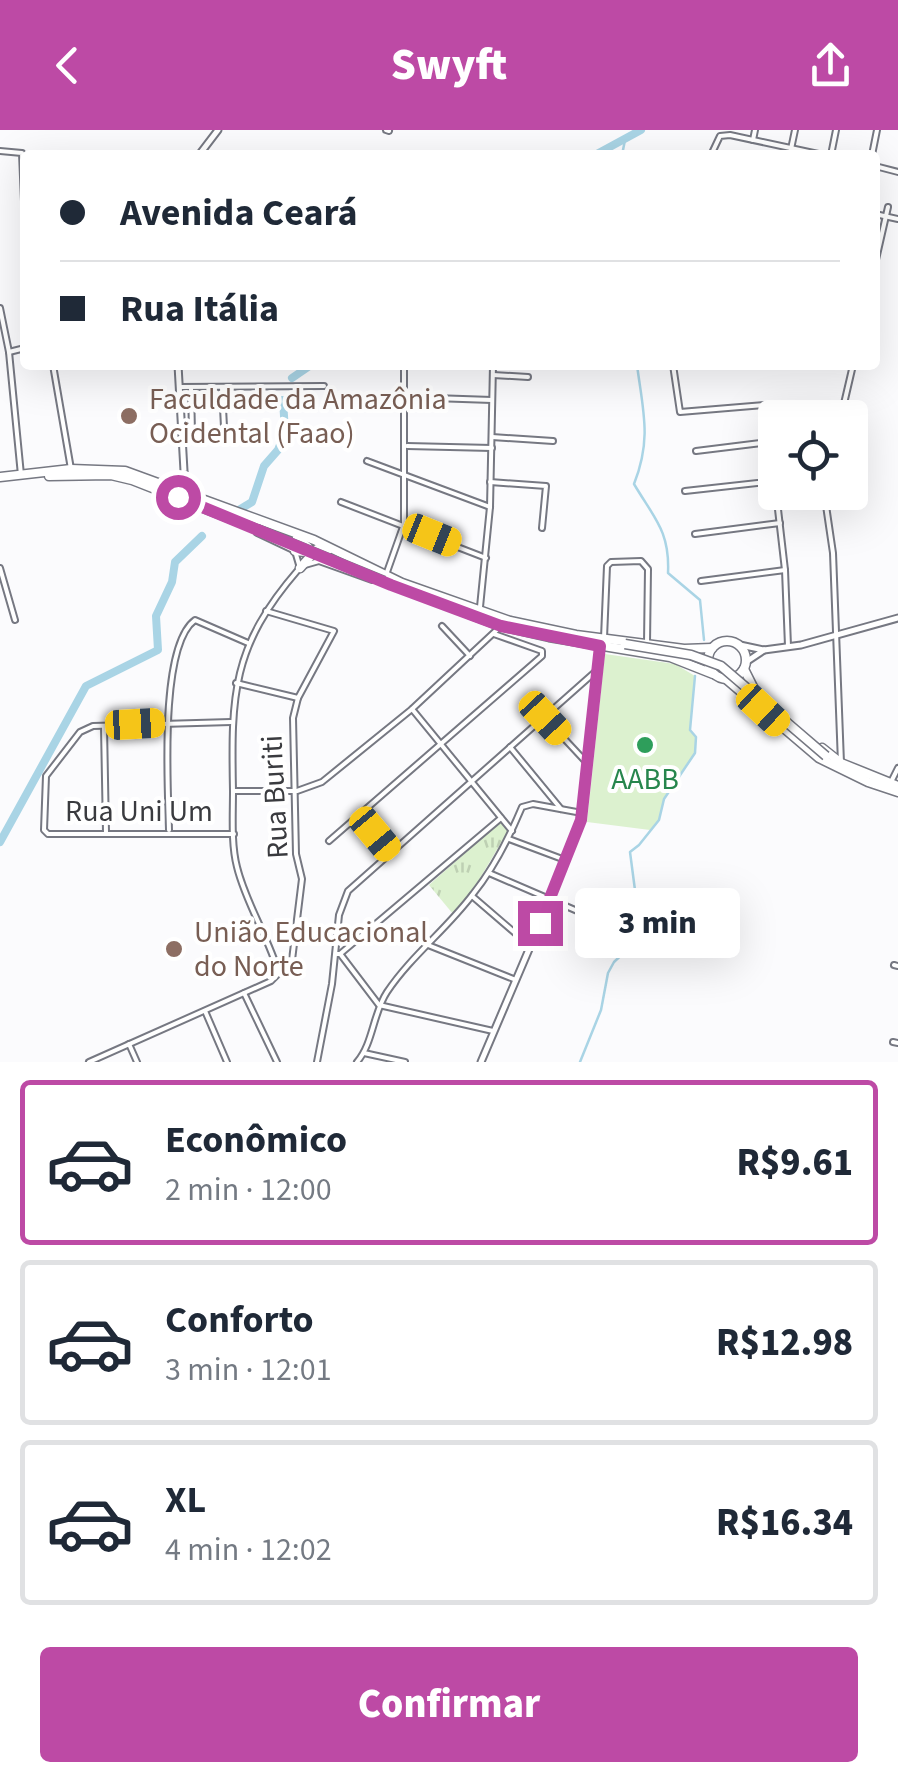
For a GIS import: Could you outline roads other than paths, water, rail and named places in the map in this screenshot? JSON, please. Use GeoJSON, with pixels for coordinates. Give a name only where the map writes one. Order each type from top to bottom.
{"type":"FeatureCollection","features":[{"type":"Feature","properties":{"kind":"main road"},"geometry":{"type":"LineString","coordinates":[[0,480],[21,474],[71,470],[125,471],[314,540],[386,580],[480,612],[670,657],[726,679],[819,758],[868,782],[896,787]]}},
{"type":"Feature","properties":{"kind":"main road"},"geometry":{"type":"LineString","coordinates":[[0,480],[111,476],[144,484],[386,580],[498,630],[695,656],[721,666],[826,756],[896,787]]}},
{"type":"Feature","properties":{"kind":"main road"},"geometry":{"type":"LineString","coordinates":[[276,528],[306,544],[306,552],[295,551]]}},
{"type":"Feature","properties":{"kind":"main road"},"geometry":{"type":"LineString","coordinates":[[300,568],[314,551],[321,549],[346,556]]}},
{"type":"Feature","properties":{"kind":"main road"},"geometry":{"type":"LineString","coordinates":[[319,561],[321,549]]}},
{"type":"Feature","properties":{"kind":"main road"},"geometry":{"type":"LineString","coordinates":[[604,641],[690,650],[712,648],[724,640],[740,645],[752,690],[840,762]]}},
{"type":"Feature","properties":{"kind":"main road"},"geometry":{"type":"LineString","coordinates":[[712,648],[708,661],[713,674]]}},
{"type":"Feature","properties":{"kind":"main road"},"geometry":{"type":"LineString","coordinates":[[726,679],[737,677],[745,666]]}},
{"type":"Feature","properties":{"kind":"street"},"geometry":{"type":"LineString","coordinates":[[203,150],[218,130]]}},
{"type":"Feature","properties":{"kind":"street"},"geometry":{"type":"LineString","coordinates":[[753,140],[755,130]]}},
{"type":"Feature","properties":{"kind":"street"},"geometry":{"type":"LineString","coordinates":[[791,149],[795,130]]}},
{"type":"Feature","properties":{"kind":"street"},"geometry":{"type":"LineString","coordinates":[[713,150],[720,136],[730,135],[796,150]]}},
{"type":"Feature","properties":{"kind":"street"},"geometry":{"type":"LineString","coordinates":[[880,242],[888,207]]}},
{"type":"Feature","properties":{"kind":"street"},"geometry":{"type":"LineString","coordinates":[[880,215],[898,219]]}},
{"type":"Feature","properties":{"kind":"street"},"geometry":{"type":"LineString","coordinates":[[0,311],[9,352],[21,474]]}},
{"type":"Feature","properties":{"kind":"street"},"geometry":{"type":"LineString","coordinates":[[9,352],[20,349]]}},
{"type":"Feature","properties":{"kind":"street"},"geometry":{"type":"LineString","coordinates":[[54,370],[71,470]]}},
{"type":"Feature","properties":{"kind":"street"},"geometry":{"type":"LineString","coordinates":[[178,370],[184,472],[190,496]]}},
{"type":"Feature","properties":{"kind":"street"},"geometry":{"type":"LineString","coordinates":[[90,1062],[279,974],[238,872],[232,722],[236,682],[248,644],[266,611],[300,568],[319,561],[386,580],[404,524],[404,370]]}},
{"type":"Feature","properties":{"kind":"street"},"geometry":{"type":"LineString","coordinates":[[480,612],[490,507],[493,370]]}},
{"type":"Feature","properties":{"kind":"street"},"geometry":{"type":"LineString","coordinates":[[675,370],[680,412],[758,405]]}},
{"type":"Feature","properties":{"kind":"street"},"geometry":{"type":"LineString","coordinates":[[845,400],[852,370]]}},
{"type":"Feature","properties":{"kind":"street"},"geometry":{"type":"LineString","coordinates":[[493,375],[528,377]]}},
{"type":"Feature","properties":{"kind":"street"},"geometry":{"type":"LineString","coordinates":[[178,387],[324,386]]}},
{"type":"Feature","properties":{"kind":"street"},"geometry":{"type":"LineString","coordinates":[[191,388],[192,433]]}},
{"type":"Feature","properties":{"kind":"street"},"geometry":{"type":"LineString","coordinates":[[222,388],[224,427]]}},
{"type":"Feature","properties":{"kind":"street"},"geometry":{"type":"LineString","coordinates":[[404,398],[492,400]]}},
{"type":"Feature","properties":{"kind":"street"},"geometry":{"type":"LineString","coordinates":[[492,437],[553,441]]}},
{"type":"Feature","properties":{"kind":"street"},"geometry":{"type":"LineString","coordinates":[[696,451],[758,443]]}},
{"type":"Feature","properties":{"kind":"street"},"geometry":{"type":"LineString","coordinates":[[405,446],[492,448]]}},
{"type":"Feature","properties":{"kind":"street"},"geometry":{"type":"LineString","coordinates":[[367,461],[490,507]]}},
{"type":"Feature","properties":{"kind":"street"},"geometry":{"type":"LineString","coordinates":[[173,488],[184,472]]}},
{"type":"Feature","properties":{"kind":"street"},"geometry":{"type":"LineString","coordinates":[[490,482],[546,486],[542,528]]}},
{"type":"Feature","properties":{"kind":"street"},"geometry":{"type":"LineString","coordinates":[[685,492],[758,486]]}},
{"type":"Feature","properties":{"kind":"street"},"geometry":{"type":"LineString","coordinates":[[341,502],[486,558]]}},
{"type":"Feature","properties":{"kind":"street"},"geometry":{"type":"LineString","coordinates":[[778,510],[788,646]]}},
{"type":"Feature","properties":{"kind":"street"},"geometry":{"type":"LineString","coordinates":[[827,510],[833,553],[840,762]]}},
{"type":"Feature","properties":{"kind":"street"},"geometry":{"type":"LineString","coordinates":[[238,520],[295,551],[300,568]]}},
{"type":"Feature","properties":{"kind":"street"},"geometry":{"type":"LineString","coordinates":[[695,534],[780,523]]}},
{"type":"Feature","properties":{"kind":"street"},"geometry":{"type":"LineString","coordinates":[[481,1062],[566,861],[582,813],[597,671],[604,641],[607,566],[611,562],[645,562],[647,643]]}},
{"type":"Feature","properties":{"kind":"street"},"geometry":{"type":"LineString","coordinates":[[0,568],[14,620]]}},
{"type":"Feature","properties":{"kind":"street"},"geometry":{"type":"LineString","coordinates":[[702,582],[785,570]]}},
{"type":"Feature","properties":{"kind":"street","name":"Rua Buriti"},"geometry":{"type":"LineString","coordinates":[[266,611],[334,631],[298,698],[293,726],[296,854],[302,879],[292,960],[279,974]]}},
{"type":"Feature","properties":{"kind":"street"},"geometry":{"type":"LineString","coordinates":[[740,645],[764,650],[788,646],[898,618]]}},
{"type":"Feature","properties":{"kind":"street"},"geometry":{"type":"LineString","coordinates":[[170,832],[167,723],[172,679],[184,635],[193,620],[248,644]]}},
{"type":"Feature","properties":{"kind":"street"},"geometry":{"type":"LineString","coordinates":[[442,626],[470,656]]}},
{"type":"Feature","properties":{"kind":"street"},"geometry":{"type":"LineString","coordinates":[[233,791],[297,790],[322,782],[412,709],[498,630]]}},
{"type":"Feature","properties":{"kind":"street","name":"Rua Buriti"},"geometry":{"type":"LineString","coordinates":[[330,841],[541,658],[540,649],[498,630]]}},
{"type":"Feature","properties":{"kind":"street"},"geometry":{"type":"LineString","coordinates":[[745,666],[764,650]]}},
{"type":"Feature","properties":{"kind":"street"},"geometry":{"type":"LineString","coordinates":[[317,1062],[338,954],[339,914],[348,891],[597,671]]}},
{"type":"Feature","properties":{"kind":"street"},"geometry":{"type":"LineString","coordinates":[[236,682],[298,698]]}},
{"type":"Feature","properties":{"kind":"street"},"geometry":{"type":"LineString","coordinates":[[412,709],[512,831]]}},
{"type":"Feature","properties":{"kind":"street"},"geometry":{"type":"LineString","coordinates":[[545,718],[588,764]]}},
{"type":"Feature","properties":{"kind":"street"},"geometry":{"type":"LineString","coordinates":[[106,832],[104,726],[232,722]]}},
{"type":"Feature","properties":{"kind":"street","name":"Rua Uni Um"},"geometry":{"type":"LineString","coordinates":[[104,726],[80,732],[46,776],[45,833],[234,834]]}},
{"type":"Feature","properties":{"kind":"street"},"geometry":{"type":"LineString","coordinates":[[510,747],[560,810]]}},
{"type":"Feature","properties":{"kind":"street"},"geometry":{"type":"LineString","coordinates":[[896,787],[898,768]]}},
{"type":"Feature","properties":{"kind":"street"},"geometry":{"type":"LineString","coordinates":[[357,1062],[364,1053],[379,1005],[472,896],[527,804],[582,813]]}},
{"type":"Feature","properties":{"kind":"street"},"geometry":{"type":"LineString","coordinates":[[359,816],[390,852]]}},
{"type":"Feature","properties":{"kind":"street"},"geometry":{"type":"LineString","coordinates":[[338,954],[501,818]]}},
{"type":"Feature","properties":{"kind":"street"},"geometry":{"type":"LineString","coordinates":[[508,839],[566,861]]}},
{"type":"Feature","properties":{"kind":"street"},"geometry":{"type":"LineString","coordinates":[[488,873],[589,916]]}},
{"type":"Feature","properties":{"kind":"street"},"geometry":{"type":"LineString","coordinates":[[472,896],[530,946]]}},
{"type":"Feature","properties":{"kind":"street"},"geometry":{"type":"LineString","coordinates":[[428,945],[516,980]]}},
{"type":"Feature","properties":{"kind":"street"},"geometry":{"type":"LineString","coordinates":[[338,954],[379,1005],[493,1031]]}},
{"type":"Feature","properties":{"kind":"street"},"geometry":{"type":"LineString","coordinates":[[244,993],[277,1062]]}},
{"type":"Feature","properties":{"kind":"street"},"geometry":{"type":"LineString","coordinates":[[205,1011],[228,1062]]}},
{"type":"Feature","properties":{"kind":"street"},"geometry":{"type":"LineString","coordinates":[[129,1044],[136,1062]]}},
{"type":"Feature","properties":{"kind":"street"},"geometry":{"type":"LineString","coordinates":[[364,1053],[404,1062]]}},
{"type":"Feature","properties":{"kind":"waterway"},"geometry":{"type":"LineString","coordinates":[[604,150],[641,130]]}},
{"type":"Feature","properties":{"kind":"waterway"},"geometry":{"type":"LineString","coordinates":[[623,150],[625,140]]}},
{"type":"Feature","properties":{"kind":"waterway"},"geometry":{"type":"LineString","coordinates":[[292,378],[304,370]]}},
{"type":"Feature","properties":{"kind":"waterway"},"geometry":{"type":"LineString","coordinates":[[638,370],[644,439],[634,484],[663,535],[668,573],[700,600],[704,640]]}},
{"type":"Feature","properties":{"kind":"waterway"},"geometry":{"type":"LineString","coordinates":[[234,513],[252,502],[264,466],[278,450],[285,432],[283,400]]}},
{"type":"Feature","properties":{"kind":"waterway"},"geometry":{"type":"LineString","coordinates":[[0,842],[86,686],[158,650],[156,616],[172,582],[175,562],[202,536]]}},
{"type":"Feature","properties":{"kind":"waterway"},"geometry":{"type":"LineString","coordinates":[[580,1062],[601,1010],[608,973],[631,946],[638,913],[630,852],[659,820],[664,799],[695,753],[696,737],[690,730],[695,676]]}},
{"type":"Feature","properties":{"kind":"place","name":"Faculdade da Amazônia Ocidental (Faao)"},"geometry":{"type":"Point","coordinates":[129,416]}},
{"type":"Feature","properties":{"kind":"place","name":"AABB"},"geometry":{"type":"Point","coordinates":[645,745]}},
{"type":"Feature","properties":{"kind":"place","name":"União Educacional do Norte"},"geometry":{"type":"Point","coordinates":[174,949]}}]}
